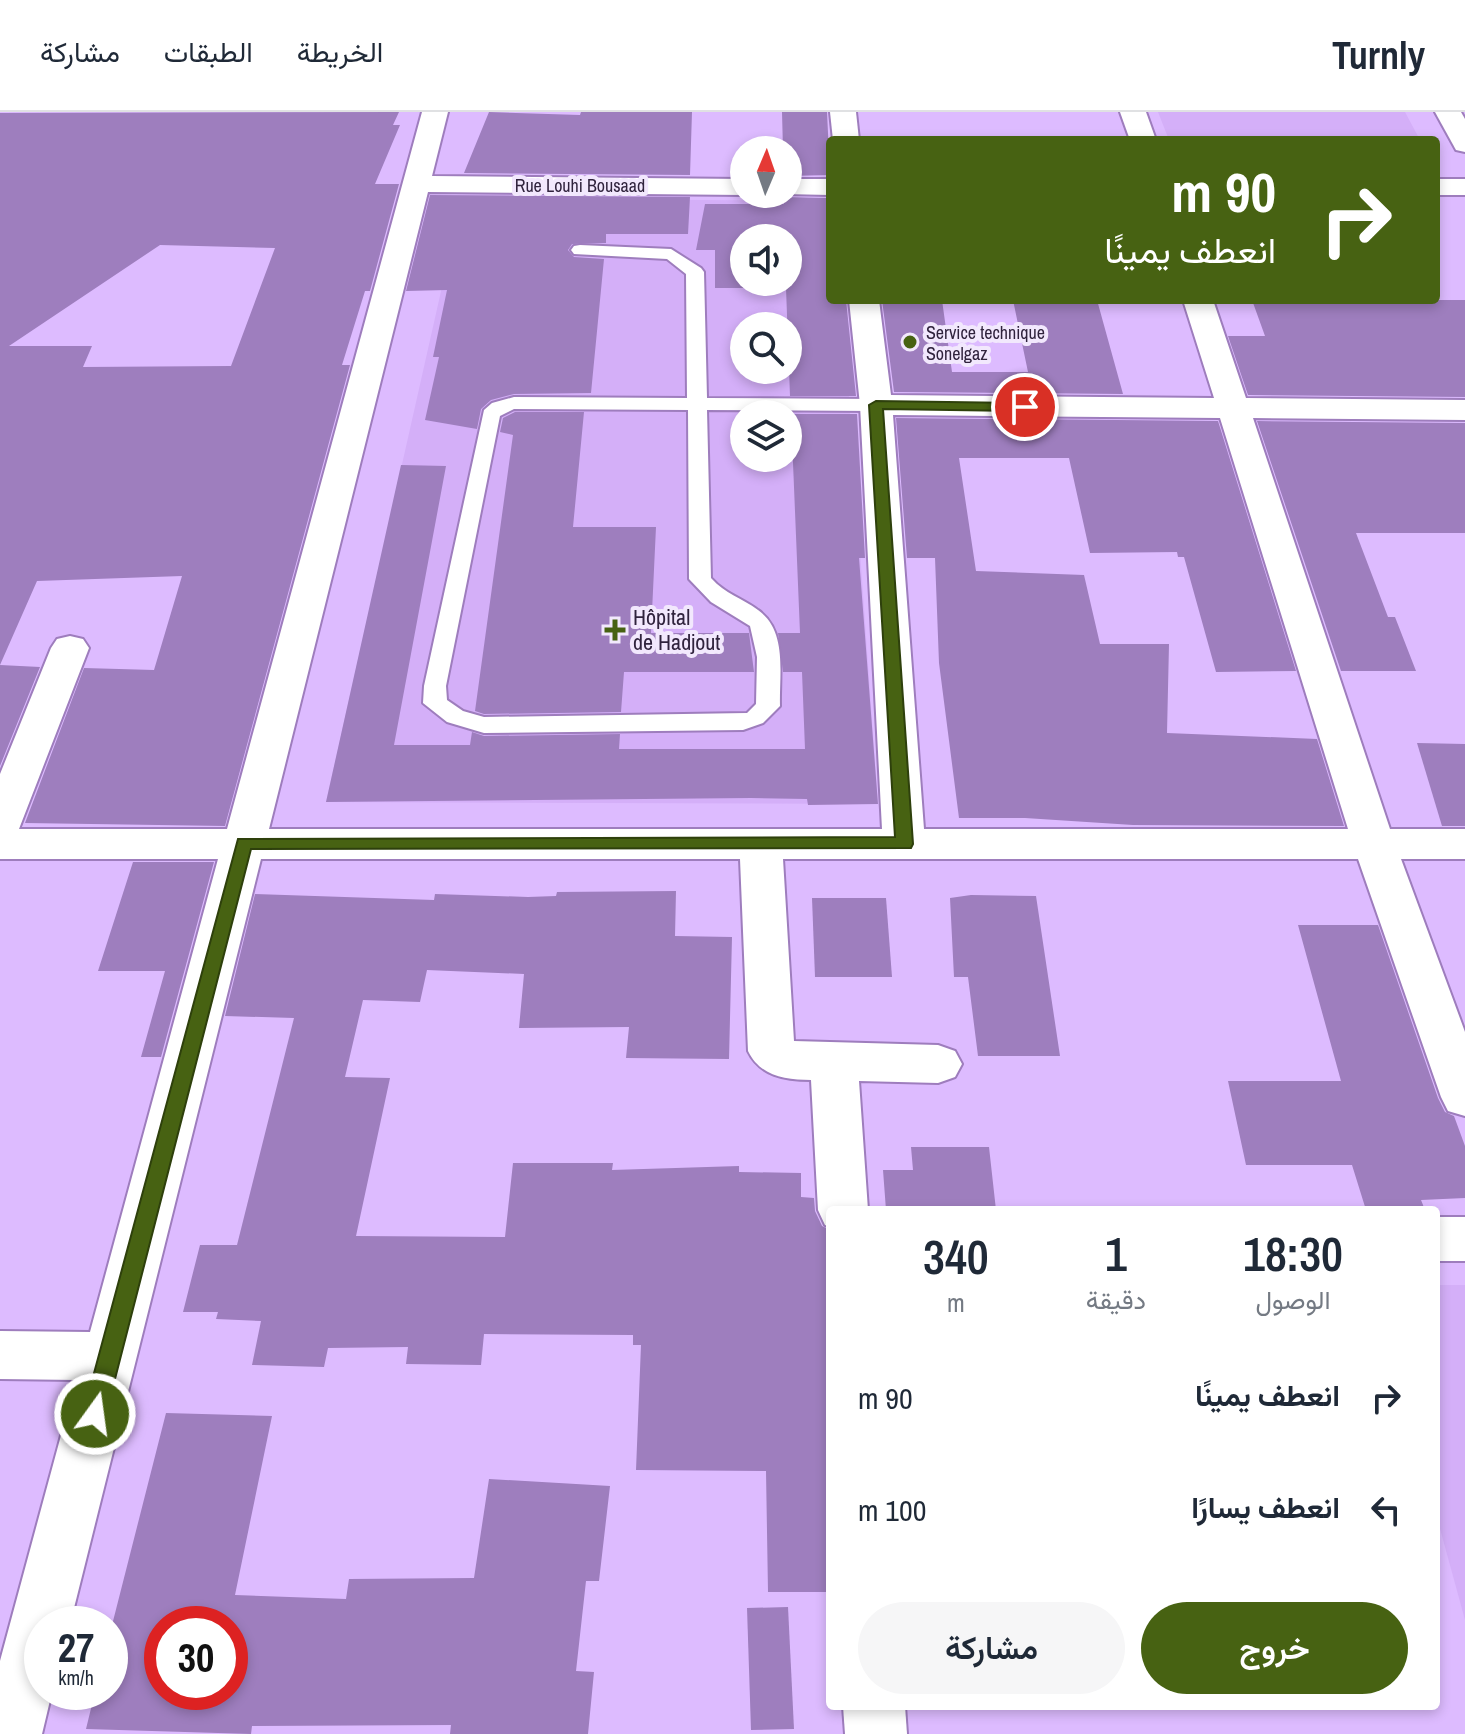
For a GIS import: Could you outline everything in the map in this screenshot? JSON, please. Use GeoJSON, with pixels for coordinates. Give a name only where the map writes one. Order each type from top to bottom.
{"type":"FeatureCollection","features":[{"type":"Feature","properties":{"kind":"street"},"geometry":{"type":"LineString","coordinates":[[11,1734],[435,112]]}},
{"type":"Feature","properties":{"kind":"street"},"geometry":{"type":"LineString","coordinates":[[843,112],[846,136]]}},
{"type":"Feature","properties":{"kind":"street"},"geometry":{"type":"LineString","coordinates":[[1133,112],[1142,136]]}},
{"type":"Feature","properties":{"kind":"street"},"geometry":{"type":"LineString","coordinates":[[1448,112],[1465,144]]}},
{"type":"Feature","properties":{"kind":"street","name":"Rue Louhi Bousaad"},"geometry":{"type":"LineString","coordinates":[[415,184],[730,187]]}},
{"type":"Feature","properties":{"kind":"street"},"geometry":{"type":"LineString","coordinates":[[802,187],[826,187]]}},
{"type":"Feature","properties":{"kind":"street"},"geometry":{"type":"LineString","coordinates":[[1440,187],[1465,187]]}},
{"type":"Feature","properties":{"kind":"street"},"geometry":{"type":"LineString","coordinates":[[864,304],[876,405],[904,844]]}},
{"type":"Feature","properties":{"kind":"street"},"geometry":{"type":"LineString","coordinates":[[1199,304],[1374,843],[1465,1097]]}},
{"type":"Feature","properties":{"kind":"street"},"geometry":{"type":"LineString","coordinates":[[876,405],[1465,410]]}},
{"type":"Feature","properties":{"kind":"street"},"geometry":{"type":"LineString","coordinates":[[0,826],[70,648]]}},
{"type":"Feature","properties":{"kind":"street"},"geometry":{"type":"LineString","coordinates":[[761,843],[771,1051],[789,1061],[938,1064]]}},
{"type":"Feature","properties":{"kind":"street"},"geometry":{"type":"LineString","coordinates":[[0,844],[1465,844]]}},
{"type":"Feature","properties":{"kind":"street"},"geometry":{"type":"LineString","coordinates":[[834,1062],[843,1206]]}},
{"type":"Feature","properties":{"kind":"street"},"geometry":{"type":"LineString","coordinates":[[1440,1239],[1465,1239]]}},
{"type":"Feature","properties":{"kind":"street"},"geometry":{"type":"LineString","coordinates":[[0,1355],[110,1356]]}},
{"type":"Feature","properties":{"kind":"street"},"geometry":{"type":"LineString","coordinates":[[874,1710],[876,1734]]}},
{"type":"Feature","properties":{"kind":"lane"},"geometry":{"type":"LineString","coordinates":[[580,250],[671,254],[695,272],[698,405],[700,579],[715,598],[754,616],[766,635],[768,706],[755,718],[743,722],[484,725],[455,717],[435,703],[435,686],[491,414],[499,407],[514,403],[698,405],[876,405]]}},
{"type":"Feature","properties":{"kind":"shaded area"},"geometry":{"type":"Polygon","coordinates":[[[1158,112],[1405,112],[1418,136],[1167,136],[1158,112]]]}},
{"type":"Feature","properties":{"kind":"shaded area","name":"Hôpital de Hadjout"},"geometry":{"type":"Polygon","coordinates":[[[462,198],[730,200],[730,208],[802,208],[802,201],[826,201],[826,304],[842,304],[878,804],[326,802],[462,198]]]}},
{"type":"Feature","properties":{"kind":"shaded area"},"geometry":{"type":"Polygon","coordinates":[[[1440,1285],[1465,1285],[1465,1620],[1440,1529],[1440,1285]]]}},
{"type":"Feature","properties":{"kind":"building"},"geometry":{"type":"Polygon","coordinates":[[[399,112],[393,125],[400,125],[375,184],[399,184],[370,291],[365,291],[342,365],[350,365],[225,826],[25,823],[84,668],[154,670],[182,576],[37,581],[0,665],[0,113],[399,112]],[[160,245],[9,346],[92,346],[83,367],[231,366],[275,248],[160,245]]]}},
{"type":"Feature","properties":{"kind":"building"},"geometry":{"type":"Polygon","coordinates":[[[489,112],[580,115],[581,112],[692,112],[690,175],[464,173],[489,112]]]}},
{"type":"Feature","properties":{"kind":"building"},"geometry":{"type":"Polygon","coordinates":[[[782,112],[827,112],[826,175],[802,176],[802,136],[783,136],[782,112]]]}},
{"type":"Feature","properties":{"kind":"building"},"geometry":{"type":"Polygon","coordinates":[[[430,195],[690,197],[688,234],[606,234],[606,243],[572,244],[568,250],[574,257],[604,259],[591,393],[514,394],[491,400],[481,409],[477,429],[425,420],[439,357],[433,357],[447,290],[406,291],[430,195]]]}},
{"type":"Feature","properties":{"kind":"building"},"geometry":{"type":"Polygon","coordinates":[[[802,197],[826,198],[826,304],[846,304],[856,396],[790,396],[790,384],[802,384],[802,312],[787,312],[786,296],[802,296],[802,224],[730,224],[730,288],[715,288],[715,250],[696,250],[705,204],[730,204],[730,208],[802,208],[802,197]]]}},
{"type":"Feature","properties":{"kind":"building"},"geometry":{"type":"Polygon","coordinates":[[[1440,300],[1465,300],[1465,397],[1248,395],[1228,336],[1265,336],[1253,304],[1440,304],[1440,300]]]}},
{"type":"Feature","properties":{"kind":"building"},"geometry":{"type":"Polygon","coordinates":[[[883,304],[943,304],[952,372],[1028,372],[1014,304],[1098,304],[1123,394],[894,392],[883,304]]]}},
{"type":"Feature","properties":{"kind":"building"},"geometry":{"type":"Polygon","coordinates":[[[515,412],[584,412],[573,527],[656,527],[651,633],[749,633],[754,672],[624,672],[621,712],[484,714],[475,711],[513,435],[500,432],[503,418],[515,412]]]}},
{"type":"Feature","properties":{"kind":"building"},"geometry":{"type":"Polygon","coordinates":[[[802,414],[857,414],[865,558],[859,558],[878,804],[808,805],[807,799],[751,798],[326,802],[401,465],[446,466],[394,745],[470,745],[472,732],[484,736],[620,734],[619,749],[805,749],[802,672],[783,672],[778,633],[800,633],[793,472],[802,472],[802,414]]]}},
{"type":"Feature","properties":{"kind":"building"},"geometry":{"type":"Polygon","coordinates":[[[896,418],[1218,421],[1296,671],[1216,672],[1184,557],[1178,557],[1177,552],[1090,553],[1069,458],[959,458],[976,571],[1084,575],[1100,644],[1169,644],[1167,733],[1317,739],[1344,826],[1133,825],[1025,818],[959,818],[939,663],[935,558],[907,558],[896,418]]]}},
{"type":"Feature","properties":{"kind":"building"},"geometry":{"type":"Polygon","coordinates":[[[1257,421],[1465,423],[1465,533],[1356,533],[1388,617],[1395,617],[1416,671],[1341,671],[1257,421]]]}},
{"type":"Feature","properties":{"kind":"building"},"geometry":{"type":"Polygon","coordinates":[[[0,665],[40,667],[0,766],[0,665]]]}},
{"type":"Feature","properties":{"kind":"building"},"geometry":{"type":"Polygon","coordinates":[[[1417,743],[1465,744],[1465,826],[1442,826],[1417,743]]]}},
{"type":"Feature","properties":{"kind":"building"},"geometry":{"type":"Polygon","coordinates":[[[133,862],[214,862],[161,1057],[141,1057],[165,971],[98,971],[133,862]]]}},
{"type":"Feature","properties":{"kind":"building"},"geometry":{"type":"Polygon","coordinates":[[[676,891],[675,936],[732,937],[729,1059],[626,1058],[629,1027],[519,1028],[524,974],[427,970],[420,1002],[363,1000],[345,1077],[390,1078],[356,1236],[505,1237],[513,1163],[613,1163],[612,1170],[739,1166],[739,1172],[801,1173],[801,1197],[814,1198],[815,1211],[826,1228],[826,1592],[768,1592],[766,1471],[636,1470],[641,1345],[633,1345],[633,1335],[484,1334],[481,1365],[406,1364],[408,1347],[328,1348],[324,1367],[252,1365],[261,1321],[216,1319],[218,1312],[183,1312],[200,1245],[237,1245],[294,1018],[225,1016],[255,894],[434,900],[435,894],[528,897],[556,896],[557,892],[676,891]]]}},
{"type":"Feature","properties":{"kind":"building"},"geometry":{"type":"Polygon","coordinates":[[[971,895],[1036,896],[1060,1056],[978,1056],[968,977],[954,977],[950,898],[971,895]]]}},
{"type":"Feature","properties":{"kind":"building"},"geometry":{"type":"Polygon","coordinates":[[[812,898],[886,898],[892,977],[815,977],[812,898]]]}},
{"type":"Feature","properties":{"kind":"building"},"geometry":{"type":"Polygon","coordinates":[[[1298,925],[1378,925],[1438,1098],[1445,1112],[1454,1116],[1465,1146],[1465,1198],[1421,1200],[1423,1206],[1365,1206],[1352,1165],[1246,1165],[1228,1081],[1341,1081],[1298,925]]]}},
{"type":"Feature","properties":{"kind":"building"},"geometry":{"type":"Polygon","coordinates":[[[911,1147],[989,1147],[996,1206],[886,1206],[883,1170],[913,1170],[911,1147]]]}},
{"type":"Feature","properties":{"kind":"building"},"geometry":{"type":"Polygon","coordinates":[[[166,1413],[272,1416],[235,1595],[346,1599],[349,1579],[474,1578],[489,1479],[610,1486],[599,1581],[586,1581],[576,1671],[594,1672],[588,1734],[450,1734],[451,1725],[252,1726],[251,1734],[86,1729],[91,1710],[128,1710],[128,1606],[117,1606],[166,1413]]]}},
{"type":"Feature","properties":{"kind":"building"},"geometry":{"type":"Polygon","coordinates":[[[788,1607],[794,1729],[751,1730],[747,1608],[788,1607]]]}},
{"type":"Feature","properties":{"kind":"place","name":"Service technique Sonelgaz"},"geometry":{"type":"Point","coordinates":[910,342]}},
{"type":"Feature","properties":{"kind":"place","name":"Hôpital de Hadjout"},"geometry":{"type":"Point","coordinates":[615,630]}},
{"type":"Feature","properties":{"kind":"route"},"geometry":{"type":"LineString","coordinates":[[95,1414],[244,843],[904,844],[876,405],[1025,407]]}}]}
